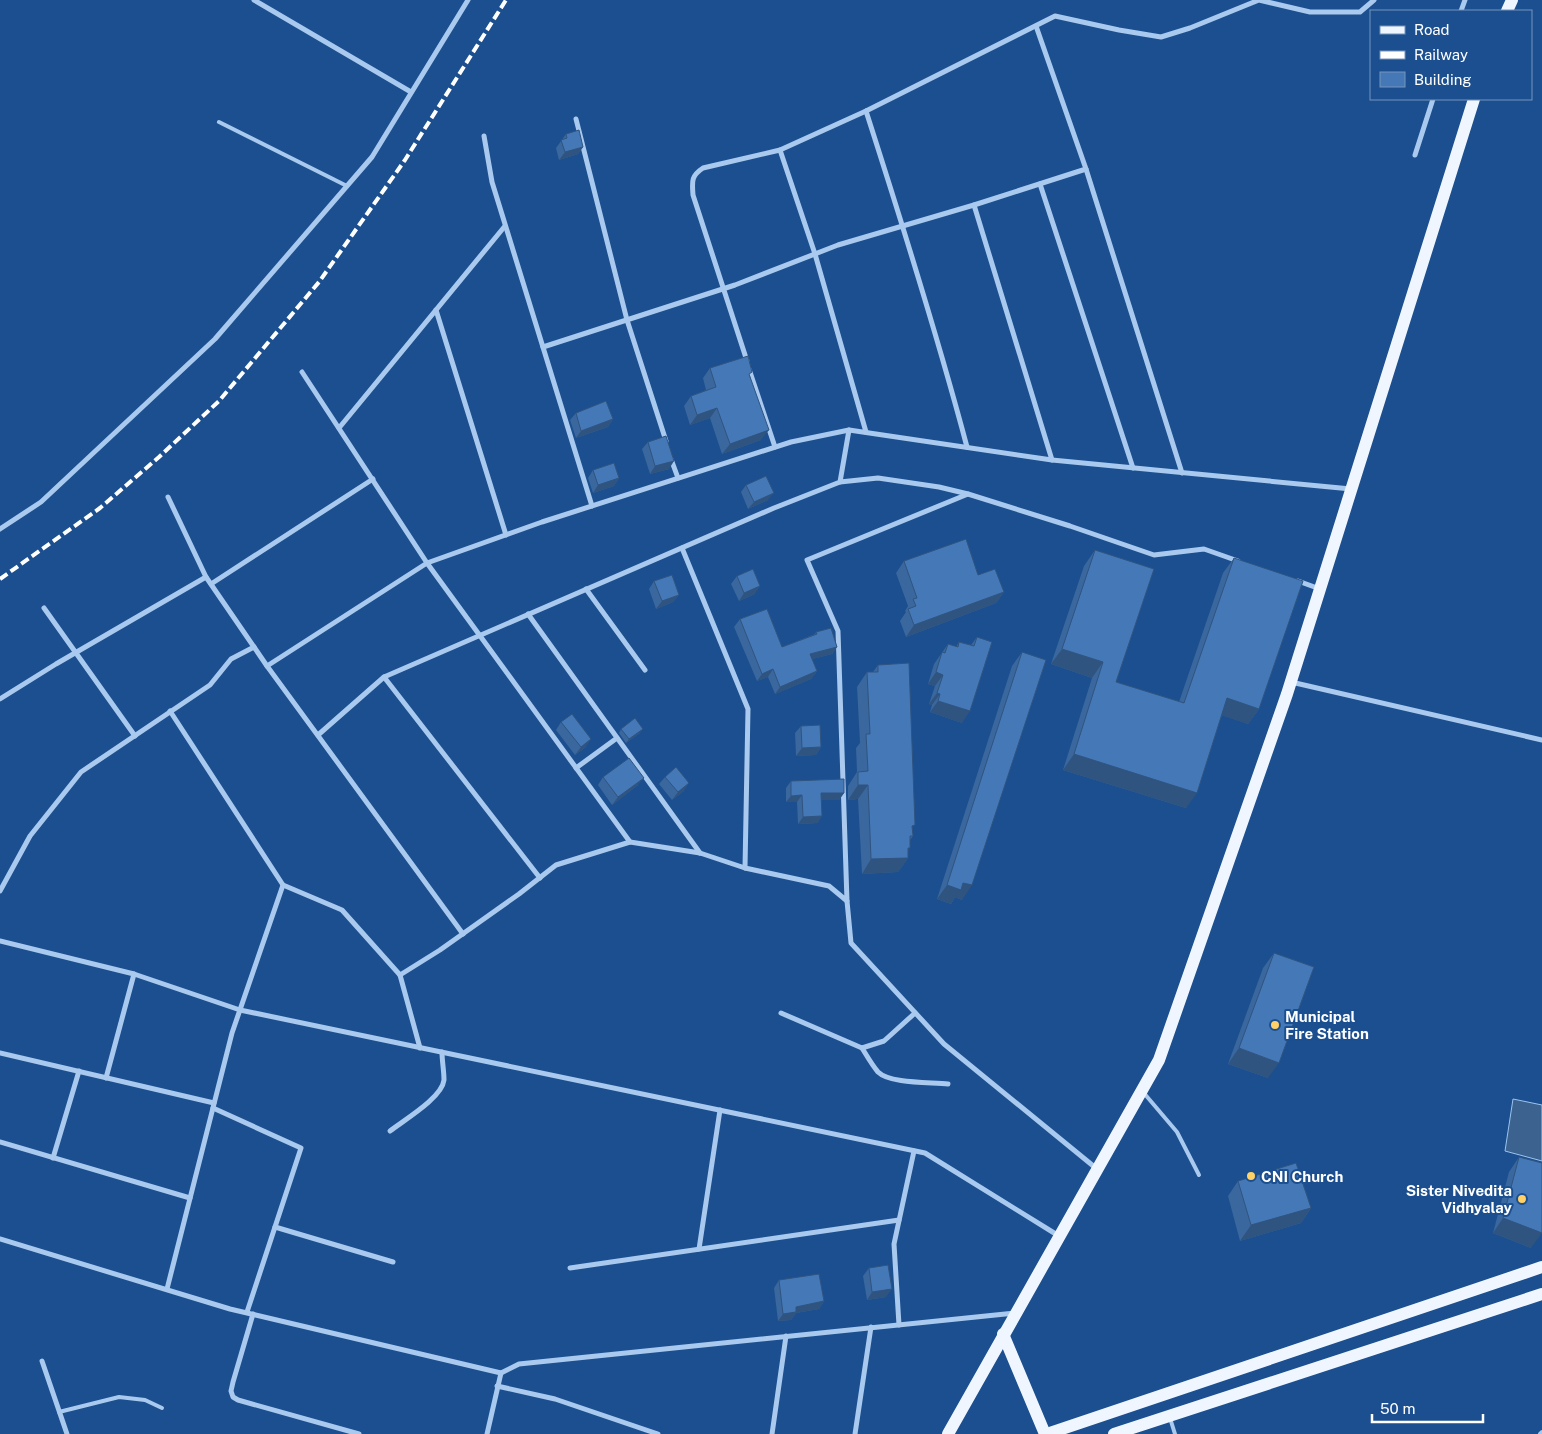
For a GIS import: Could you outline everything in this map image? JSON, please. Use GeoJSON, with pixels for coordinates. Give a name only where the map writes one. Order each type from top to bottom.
{"type":"FeatureCollection","features":[{"type":"Feature","properties":{"kind":"main road"},"geometry":{"type":"LineString","coordinates":[[948,1434],[1158,1060],[1291,682],[1474,100]]}},
{"type":"Feature","properties":{"kind":"main road"},"geometry":{"type":"LineString","coordinates":[[1003,1334],[1046,1434],[1542,1267]]}},
{"type":"Feature","properties":{"kind":"main road"},"geometry":{"type":"LineString","coordinates":[[1122,1433],[1542,1294]]}},
{"type":"Feature","properties":{"kind":"street"},"geometry":{"type":"LineString","coordinates":[[254,0],[412,92]]}},
{"type":"Feature","properties":{"kind":"street"},"geometry":{"type":"LineString","coordinates":[[0,529],[41,502],[215,339],[372,157],[468,0]]}},
{"type":"Feature","properties":{"kind":"street"},"geometry":{"type":"LineString","coordinates":[[775,447],[693,195],[692,182],[695,173],[703,168],[780,150],[866,111],[1055,16],[1160,37],[1190,28],[1260,0],[1310,12],[1360,12],[1374,0]]}},
{"type":"Feature","properties":{"kind":"street"},"geometry":{"type":"LineString","coordinates":[[1036,26],[1086,169],[1182,473]]}},
{"type":"Feature","properties":{"kind":"street"},"geometry":{"type":"LineString","coordinates":[[1415,155],[1433,100]]}},
{"type":"Feature","properties":{"kind":"street"},"geometry":{"type":"LineString","coordinates":[[866,111],[945,363],[967,447]]}},
{"type":"Feature","properties":{"kind":"street"},"geometry":{"type":"LineString","coordinates":[[576,119],[627,320],[678,478]]}},
{"type":"Feature","properties":{"kind":"street"},"geometry":{"type":"LineString","coordinates":[[484,136],[492,182],[592,506]]}},
{"type":"Feature","properties":{"kind":"street"},"geometry":{"type":"LineString","coordinates":[[780,150],[815,254],[866,432]]}},
{"type":"Feature","properties":{"kind":"street"},"geometry":{"type":"LineString","coordinates":[[543,347],[723,289],[838,245],[974,205],[1086,169]]}},
{"type":"Feature","properties":{"kind":"street"},"geometry":{"type":"LineString","coordinates":[[1040,184],[1133,468]]}},
{"type":"Feature","properties":{"kind":"street"},"geometry":{"type":"LineString","coordinates":[[974,205],[1052,460]]}},
{"type":"Feature","properties":{"kind":"street"},"geometry":{"type":"LineString","coordinates":[[339,428],[505,226]]}},
{"type":"Feature","properties":{"kind":"street"},"geometry":{"type":"LineString","coordinates":[[436,310],[506,535]]}},
{"type":"Feature","properties":{"kind":"street"},"geometry":{"type":"LineString","coordinates":[[302,372],[427,563],[630,842]]}},
{"type":"Feature","properties":{"kind":"street"},"geometry":{"type":"LineString","coordinates":[[267,666],[427,563],[592,506],[775,447],[849,430],[1052,460],[1352,489]]}},
{"type":"Feature","properties":{"kind":"street"},"geometry":{"type":"LineString","coordinates":[[840,482],[849,430]]}},
{"type":"Feature","properties":{"kind":"street"},"geometry":{"type":"LineString","coordinates":[[318,735],[384,678],[586,588],[840,482],[878,478],[938,487],[968,494],[1070,526],[1154,555],[1204,549],[1249,564]]}},
{"type":"Feature","properties":{"kind":"street"},"geometry":{"type":"LineString","coordinates":[[211,584],[373,479]]}},
{"type":"Feature","properties":{"kind":"street"},"geometry":{"type":"LineString","coordinates":[[968,494],[807,560],[838,631],[847,901],[851,943],[944,1044],[1097,1170]]}},
{"type":"Feature","properties":{"kind":"street"},"geometry":{"type":"LineString","coordinates":[[168,497],[206,577],[267,666],[463,934]]}},
{"type":"Feature","properties":{"kind":"street"},"geometry":{"type":"LineString","coordinates":[[682,548],[748,709],[745,868]]}},
{"type":"Feature","properties":{"kind":"street"},"geometry":{"type":"LineString","coordinates":[[0,699],[206,577]]}},
{"type":"Feature","properties":{"kind":"street"},"geometry":{"type":"LineString","coordinates":[[1293,580],[1320,589]]}},
{"type":"Feature","properties":{"kind":"street"},"geometry":{"type":"LineString","coordinates":[[586,588],[645,670]]}},
{"type":"Feature","properties":{"kind":"street"},"geometry":{"type":"LineString","coordinates":[[44,608],[135,736]]}},
{"type":"Feature","properties":{"kind":"street"},"geometry":{"type":"LineString","coordinates":[[528,614],[700,853]]}},
{"type":"Feature","properties":{"kind":"street"},"geometry":{"type":"LineString","coordinates":[[0,891],[30,836],[81,772],[210,684],[231,659],[254,647]]}},
{"type":"Feature","properties":{"kind":"street"},"geometry":{"type":"LineString","coordinates":[[384,678],[540,878]]}},
{"type":"Feature","properties":{"kind":"street"},"geometry":{"type":"LineString","coordinates":[[1291,682],[1542,740]]}},
{"type":"Feature","properties":{"kind":"street"},"geometry":{"type":"LineString","coordinates":[[170,712],[283,885],[342,910],[400,975],[420,1048]]}},
{"type":"Feature","properties":{"kind":"street"},"geometry":{"type":"LineString","coordinates":[[576,768],[617,738]]}},
{"type":"Feature","properties":{"kind":"street"},"geometry":{"type":"LineString","coordinates":[[400,975],[463,934],[556,865],[630,842],[700,853],[745,868],[829,886],[847,901]]}},
{"type":"Feature","properties":{"kind":"street"},"geometry":{"type":"LineString","coordinates":[[167,1289],[232,1033],[283,885]]}},
{"type":"Feature","properties":{"kind":"street"},"geometry":{"type":"LineString","coordinates":[[0,941],[134,974],[240,1010],[926,1153],[1059,1236]]}},
{"type":"Feature","properties":{"kind":"street"},"geometry":{"type":"LineString","coordinates":[[106,1078],[134,974]]}},
{"type":"Feature","properties":{"kind":"street"},"geometry":{"type":"LineString","coordinates":[[781,1013],[862,1048],[877,1070],[884,1076],[899,1080],[948,1084]]}},
{"type":"Feature","properties":{"kind":"street"},"geometry":{"type":"LineString","coordinates":[[862,1048],[884,1041],[915,1013]]}},
{"type":"Feature","properties":{"kind":"street"},"geometry":{"type":"LineString","coordinates":[[390,1131],[439,1092],[444,1081],[442,1052]]}},
{"type":"Feature","properties":{"kind":"street"},"geometry":{"type":"LineString","coordinates":[[0,1053],[214,1106],[301,1148],[247,1312]]}},
{"type":"Feature","properties":{"kind":"street"},"geometry":{"type":"LineString","coordinates":[[53,1158],[78,1071]]}},
{"type":"Feature","properties":{"kind":"street"},"geometry":{"type":"LineString","coordinates":[[699,1249],[720,1110]]}},
{"type":"Feature","properties":{"kind":"street"},"geometry":{"type":"LineString","coordinates":[[0,1142],[190,1198]]}},
{"type":"Feature","properties":{"kind":"street"},"geometry":{"type":"LineString","coordinates":[[899,1325],[894,1244],[914,1151]]}},
{"type":"Feature","properties":{"kind":"street"},"geometry":{"type":"LineString","coordinates":[[570,1268],[899,1220]]}},
{"type":"Feature","properties":{"kind":"street"},"geometry":{"type":"LineString","coordinates":[[275,1227],[393,1262]]}},
{"type":"Feature","properties":{"kind":"street"},"geometry":{"type":"LineString","coordinates":[[0,1239],[254,1314],[501,1373],[519,1364],[1015,1313]]}},
{"type":"Feature","properties":{"kind":"street"},"geometry":{"type":"LineString","coordinates":[[254,1314],[233,1382],[231,1391],[233,1397],[359,1434]]}},
{"type":"Feature","properties":{"kind":"street"},"geometry":{"type":"LineString","coordinates":[[855,1434],[871,1328]]}},
{"type":"Feature","properties":{"kind":"street"},"geometry":{"type":"LineString","coordinates":[[772,1434],[786,1336]]}},
{"type":"Feature","properties":{"kind":"street"},"geometry":{"type":"LineString","coordinates":[[42,1362],[67,1434]]}},
{"type":"Feature","properties":{"kind":"street"},"geometry":{"type":"LineString","coordinates":[[488,1434],[501,1373]]}},
{"type":"Feature","properties":{"kind":"street"},"geometry":{"type":"LineString","coordinates":[[497,1386],[555,1399],[658,1434]]}},
{"type":"Feature","properties":{"kind":"lane"},"geometry":{"type":"LineString","coordinates":[[219,122],[347,186]]}},
{"type":"Feature","properties":{"kind":"lane"},"geometry":{"type":"LineString","coordinates":[[1141,1090],[1177,1132],[1199,1175]]}},
{"type":"Feature","properties":{"kind":"lane"},"geometry":{"type":"LineString","coordinates":[[59,1412],[119,1396],[145,1400],[162,1408]]}},
{"type":"Feature","properties":{"kind":"lane"},"geometry":{"type":"LineString","coordinates":[[1170,1416],[1175,1434]]}},
{"type":"Feature","properties":{"kind":"water"},"geometry":{"type":"Polygon","coordinates":[[[1513,1099],[1542,1105],[1542,1161],[1505,1151],[1513,1099]]]}},
{"type":"Feature","properties":{"kind":"building"},"geometry":{"type":"Polygon","coordinates":[[[579,130],[583,147],[565,152],[561,140],[567,138],[566,134],[579,130]]]}},
{"type":"Feature","properties":{"kind":"building"},"geometry":{"type":"Polygon","coordinates":[[[748,356],[752,372],[749,374],[769,430],[730,444],[717,408],[697,415],[691,396],[716,387],[710,368],[748,356]]]}},
{"type":"Feature","properties":{"kind":"building"},"geometry":{"type":"Polygon","coordinates":[[[606,401],[613,419],[581,431],[576,413],[606,401]]]}},
{"type":"Feature","properties":{"kind":"building"},"geometry":{"type":"Polygon","coordinates":[[[666,436],[674,461],[655,466],[648,442],[666,436]]]}},
{"type":"Feature","properties":{"kind":"building"},"geometry":{"type":"Polygon","coordinates":[[[614,463],[619,478],[598,485],[593,470],[614,463]]]}},
{"type":"Feature","properties":{"kind":"building"},"geometry":{"type":"Polygon","coordinates":[[[766,476],[774,493],[754,502],[746,485],[766,476]]]}},
{"type":"Feature","properties":{"kind":"building"},"geometry":{"type":"Polygon","coordinates":[[[966,539],[978,575],[995,569],[1004,592],[914,625],[908,609],[916,606],[913,599],[917,598],[904,561],[966,539]]]}},
{"type":"Feature","properties":{"kind":"building"},"geometry":{"type":"Polygon","coordinates":[[[1095,550],[1154,569],[1116,682],[1184,703],[1234,558],[1303,581],[1259,709],[1227,698],[1197,793],[1074,754],[1103,662],[1062,649],[1095,550]]]}},
{"type":"Feature","properties":{"kind":"building"},"geometry":{"type":"Polygon","coordinates":[[[753,569],[760,586],[744,593],[737,576],[753,569]]]}},
{"type":"Feature","properties":{"kind":"building"},"geometry":{"type":"Polygon","coordinates":[[[672,575],[679,595],[662,601],[654,581],[672,575]]]}},
{"type":"Feature","properties":{"kind":"building"},"geometry":{"type":"Polygon","coordinates":[[[767,609],[782,647],[817,634],[816,632],[831,628],[837,647],[810,654],[817,671],[780,687],[773,669],[762,674],[740,619],[767,609]]]}},
{"type":"Feature","properties":{"kind":"building"},"geometry":{"type":"Polygon","coordinates":[[[977,637],[992,642],[970,711],[938,701],[940,694],[937,693],[943,675],[936,672],[942,652],[945,653],[948,644],[958,647],[959,642],[974,646],[977,637]]]}},
{"type":"Feature","properties":{"kind":"building"},"geometry":{"type":"Polygon","coordinates":[[[1022,652],[1046,660],[972,885],[963,883],[961,890],[947,885],[1022,652]]]}},
{"type":"Feature","properties":{"kind":"building"},"geometry":{"type":"Polygon","coordinates":[[[909,663],[915,825],[912,826],[913,836],[910,836],[908,858],[871,859],[868,785],[858,785],[858,772],[868,771],[866,734],[870,734],[867,672],[878,672],[878,665],[909,663]]]}},
{"type":"Feature","properties":{"kind":"building"},"geometry":{"type":"Polygon","coordinates":[[[572,714],[591,739],[581,747],[561,722],[572,714]]]}},
{"type":"Feature","properties":{"kind":"building"},"geometry":{"type":"Polygon","coordinates":[[[635,718],[643,729],[629,739],[621,729],[635,718]]]}},
{"type":"Feature","properties":{"kind":"building"},"geometry":{"type":"Polygon","coordinates":[[[820,725],[821,747],[802,748],[801,726],[820,725]]]}},
{"type":"Feature","properties":{"kind":"building"},"geometry":{"type":"Polygon","coordinates":[[[629,758],[644,778],[618,797],[603,777],[629,758]]]}},
{"type":"Feature","properties":{"kind":"building"},"geometry":{"type":"Polygon","coordinates":[[[676,767],[689,783],[678,792],[665,777],[676,767]]]}},
{"type":"Feature","properties":{"kind":"building"},"geometry":{"type":"Polygon","coordinates":[[[844,779],[844,793],[821,793],[822,816],[803,817],[802,795],[791,796],[791,781],[844,779]]]}},
{"type":"Feature","properties":{"kind":"building"},"geometry":{"type":"Polygon","coordinates":[[[1274,953],[1314,967],[1279,1063],[1239,1048],[1274,953]]]}},
{"type":"Feature","properties":{"kind":"building","name":"Sister Nivedita Vidhyalay"},"geometry":{"type":"Polygon","coordinates":[[[1519,1157],[1542,1163],[1542,1233],[1503,1218],[1519,1157]]]}},
{"type":"Feature","properties":{"kind":"building"},"geometry":{"type":"Polygon","coordinates":[[[1296,1163],[1311,1208],[1251,1225],[1238,1181],[1296,1163]]]}},
{"type":"Feature","properties":{"kind":"building"},"geometry":{"type":"Polygon","coordinates":[[[888,1265],[892,1289],[872,1292],[869,1268],[888,1265]]]}},
{"type":"Feature","properties":{"kind":"building"},"geometry":{"type":"Polygon","coordinates":[[[819,1274],[824,1301],[796,1307],[796,1312],[783,1314],[779,1280],[819,1274]]]}},
{"type":"Feature","properties":{"kind":"railway"},"geometry":{"type":"LineString","coordinates":[[0,579],[100,508],[159,457],[219,401],[319,282],[405,160],[506,0]]}},
{"type":"Feature","properties":{"kind":"place","name":"Municipal Fire Station"},"geometry":{"type":"Point","coordinates":[1275,1025]}},
{"type":"Feature","properties":{"kind":"place","name":"CNI Church"},"geometry":{"type":"Point","coordinates":[1251,1176]}},
{"type":"Feature","properties":{"kind":"place","name":"Sister Nivedita Vidhyalay"},"geometry":{"type":"Point","coordinates":[1522,1199]}}]}
